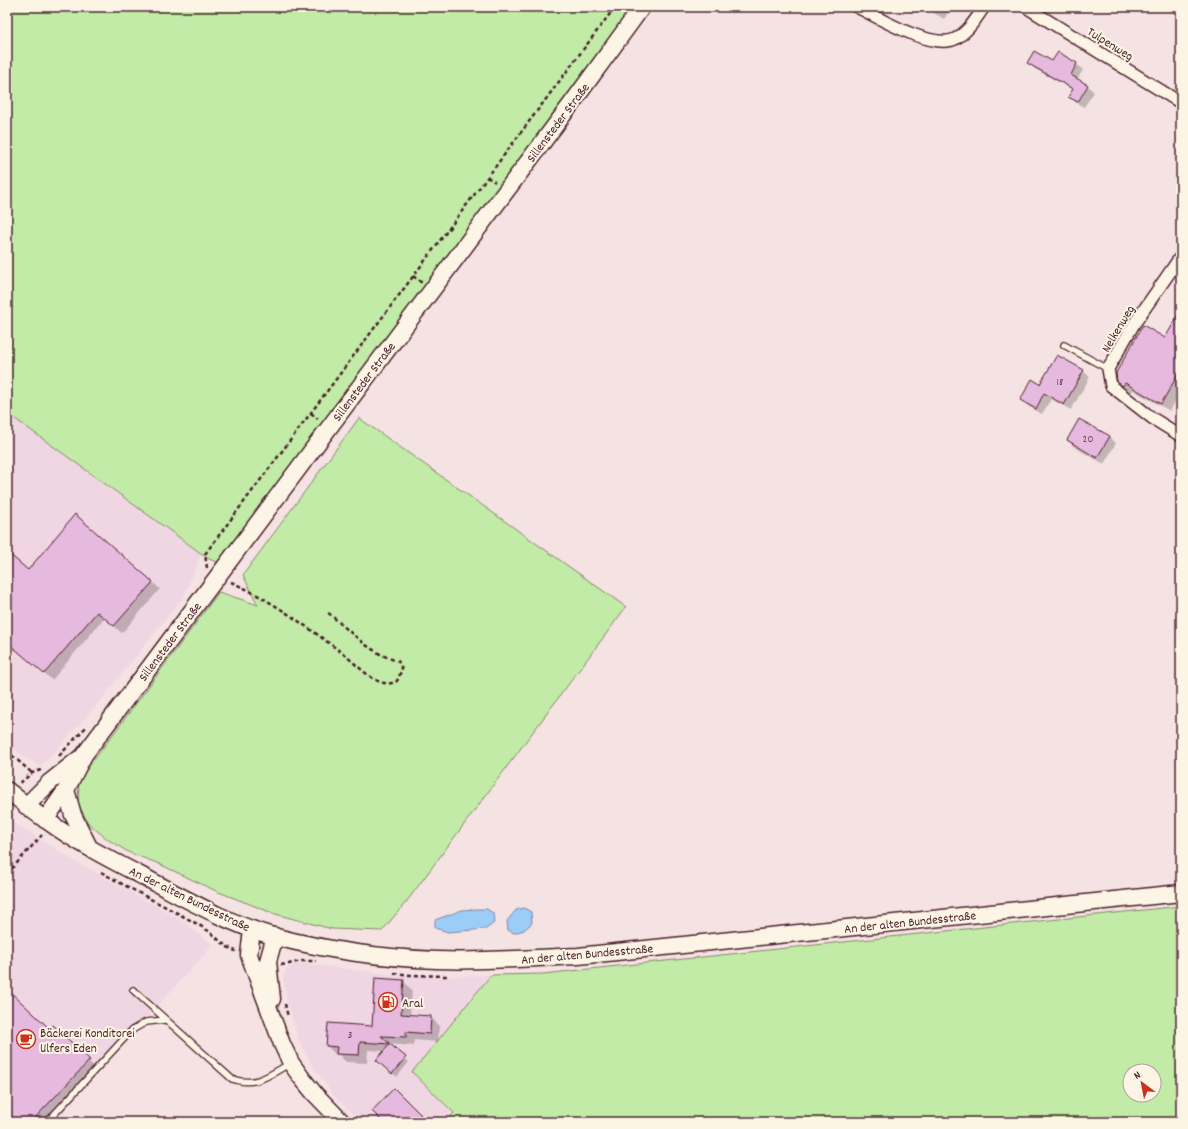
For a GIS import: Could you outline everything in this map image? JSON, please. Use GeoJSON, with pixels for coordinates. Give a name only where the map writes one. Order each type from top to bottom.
{"type":"FeatureCollection","features":[{"type":"Feature","properties":{"kind":"street","name":"Sillensteder Straße"},"geometry":{"type":"LineString","coordinates":[[43,828],[66,790],[84,755],[212,573],[568,109],[642,7]]}},
{"type":"Feature","properties":{"kind":"street"},"geometry":{"type":"LineString","coordinates":[[857,7],[914,35],[932,41],[954,40],[965,32],[975,21],[984,7]]}},
{"type":"Feature","properties":{"kind":"street","name":"Tulpenweg"},"geometry":{"type":"LineString","coordinates":[[1026,7],[1181,103]]}},
{"type":"Feature","properties":{"kind":"street","name":"Nelkenweg"},"geometry":{"type":"LineString","coordinates":[[1181,256],[1134,324],[1108,369],[1111,386],[1152,418],[1181,436]]}},
{"type":"Feature","properties":{"kind":"street","name":"Sillensteder Straße"},"geometry":{"type":"LineString","coordinates":[[26,806],[50,782],[84,755]]}},
{"type":"Feature","properties":{"kind":"street","name":"An der alten Bundesstraße"},"geometry":{"type":"LineString","coordinates":[[7,790],[26,806],[43,828],[89,847],[189,901],[252,928],[275,936],[322,947],[398,957],[437,960],[578,956],[1181,893]]}},
{"type":"Feature","properties":{"kind":"street"},"geometry":{"type":"LineString","coordinates":[[66,790],[73,815],[89,847]]}},
{"type":"Feature","properties":{"kind":"street"},"geometry":{"type":"LineString","coordinates":[[252,928],[249,955],[282,1023]]}},
{"type":"Feature","properties":{"kind":"street"},"geometry":{"type":"LineString","coordinates":[[275,936],[274,965],[282,1023],[291,1062],[314,1093],[342,1122]]}},
{"type":"Feature","properties":{"kind":"lane"},"geometry":{"type":"LineString","coordinates":[[1064,345],[1108,369]]}},
{"type":"Feature","properties":{"kind":"lane"},"geometry":{"type":"LineString","coordinates":[[133,990],[232,1079],[242,1083],[254,1082],[291,1062]]}},
{"type":"Feature","properties":{"kind":"lane"},"geometry":{"type":"LineString","coordinates":[[47,1122],[132,1030],[146,1022],[165,1020]]}},
{"type":"Feature","properties":{"kind":"path"},"geometry":{"type":"LineString","coordinates":[[326,611],[366,645],[387,658],[398,661],[402,669],[397,681],[390,684],[380,682],[303,624],[251,590],[212,573],[206,554],[615,7]]}},
{"type":"Feature","properties":{"kind":"path"},"geometry":{"type":"LineString","coordinates":[[57,757],[88,725]]}},
{"type":"Feature","properties":{"kind":"path"},"geometry":{"type":"LineString","coordinates":[[7,751],[32,773],[46,768]]}},
{"type":"Feature","properties":{"kind":"path"},"geometry":{"type":"LineString","coordinates":[[7,874],[43,828]]}},
{"type":"Feature","properties":{"kind":"path"},"geometry":{"type":"LineString","coordinates":[[101,872],[128,888],[205,928],[232,950],[249,955]]}},
{"type":"Feature","properties":{"kind":"path"},"geometry":{"type":"LineString","coordinates":[[282,1023],[284,1001]]}},
{"type":"Feature","properties":{"kind":"shaded area"},"geometry":{"type":"Polygon","coordinates":[[[7,410],[202,552],[184,596],[101,700],[55,752],[40,766],[25,758],[7,743],[7,410]]]}},
{"type":"Feature","properties":{"kind":"shaded area"},"geometry":{"type":"Polygon","coordinates":[[[7,819],[73,860],[180,919],[213,945],[55,1122],[7,1122],[7,819]]]}},
{"type":"Feature","properties":{"kind":"shaded area"},"geometry":{"type":"Polygon","coordinates":[[[300,963],[388,974],[438,977],[491,975],[412,1072],[454,1114],[446,1122],[361,1122],[335,1097],[314,1068],[298,1038],[287,1001],[283,978],[286,969],[300,963]]]}},
{"type":"Feature","properties":{"kind":"green space"},"geometry":{"type":"Polygon","coordinates":[[[7,7],[636,7],[219,563],[209,559],[7,413],[7,7]]]}},
{"type":"Feature","properties":{"kind":"green space"},"geometry":{"type":"Polygon","coordinates":[[[359,418],[626,607],[407,901],[382,931],[332,929],[275,914],[216,891],[157,863],[130,853],[107,839],[88,823],[78,803],[79,780],[219,592],[258,605],[243,575],[359,418]]]}},
{"type":"Feature","properties":{"kind":"green space"},"geometry":{"type":"Polygon","coordinates":[[[1181,906],[1181,1122],[446,1122],[454,1113],[412,1072],[491,975],[543,974],[1181,906]]]}},
{"type":"Feature","properties":{"kind":"water"},"geometry":{"type":"Polygon","coordinates":[[[524,908],[531,912],[532,923],[524,930],[514,933],[508,930],[507,921],[516,910],[524,908]]]}},
{"type":"Feature","properties":{"kind":"water"},"geometry":{"type":"Polygon","coordinates":[[[487,909],[493,913],[494,923],[486,929],[448,932],[435,928],[435,920],[462,910],[487,909]]]}},
{"type":"Feature","properties":{"kind":"building"},"geometry":{"type":"Polygon","coordinates":[[[1034,51],[1052,61],[1058,52],[1077,63],[1071,75],[1088,85],[1078,102],[1068,97],[1073,89],[1027,63],[1034,51]]]}},
{"type":"Feature","properties":{"kind":"building"},"geometry":{"type":"Polygon","coordinates":[[[1181,310],[1181,369],[1161,404],[1125,383],[1123,386],[1117,382],[1116,373],[1143,325],[1165,338],[1181,310]]]}},
{"type":"Feature","properties":{"kind":"building"},"geometry":{"type":"Polygon","coordinates":[[[1057,355],[1084,370],[1064,405],[1044,393],[1036,409],[1020,400],[1032,379],[1040,384],[1057,355]]]}},
{"type":"Feature","properties":{"kind":"building"},"geometry":{"type":"Polygon","coordinates":[[[1079,419],[1110,436],[1097,458],[1067,440],[1079,419]]]}},
{"type":"Feature","properties":{"kind":"building"},"geometry":{"type":"Polygon","coordinates":[[[75,514],[153,582],[114,626],[97,612],[44,674],[7,642],[7,552],[28,570],[75,514]]]}},
{"type":"Feature","properties":{"kind":"building"},"geometry":{"type":"Polygon","coordinates":[[[375,978],[404,980],[401,1014],[431,1016],[430,1034],[406,1032],[406,1037],[381,1036],[390,1044],[360,1042],[359,1055],[336,1054],[337,1047],[326,1046],[328,1023],[372,1026],[375,978]]]}},
{"type":"Feature","properties":{"kind":"building"},"geometry":{"type":"Polygon","coordinates":[[[7,989],[49,1028],[53,1025],[90,1060],[31,1122],[7,1122],[7,989]]]}},
{"type":"Feature","properties":{"kind":"building"},"geometry":{"type":"Polygon","coordinates":[[[390,1044],[406,1057],[392,1074],[376,1060],[390,1044]]]}},
{"type":"Feature","properties":{"kind":"building"},"geometry":{"type":"Polygon","coordinates":[[[394,1088],[421,1115],[414,1122],[383,1122],[372,1111],[394,1088]]]}},
{"type":"Feature","properties":{"kind":"place","name":"Aral"},"geometry":{"type":"Point","coordinates":[388,1002]}},
{"type":"Feature","properties":{"kind":"place","name":"Bäckerei Konditorei Ulfers Eden"},"geometry":{"type":"Point","coordinates":[26,1039]}}]}
